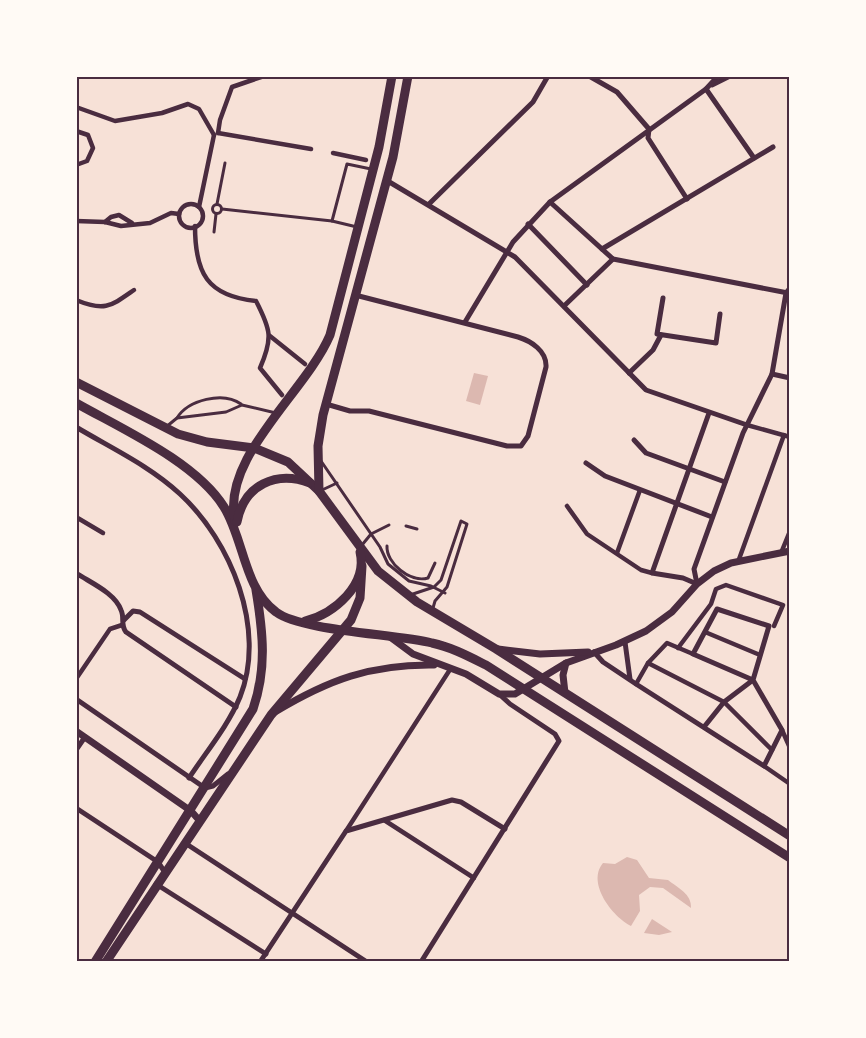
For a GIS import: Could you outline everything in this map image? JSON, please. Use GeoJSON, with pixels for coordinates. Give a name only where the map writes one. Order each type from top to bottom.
{"type":"FeatureCollection","features":[{"type":"Feature","properties":{"kind":"main road"},"geometry":{"type":"LineString","coordinates":[[95,961],[247,721],[260,685],[264,650],[256,591],[237,529],[233,495],[242,469],[254,448],[328,340],[387,114],[392,76]]}},
{"type":"Feature","properties":{"kind":"main road"},"geometry":{"type":"LineString","coordinates":[[317,488],[318,457],[326,404],[387,180],[407,81]]}},
{"type":"Feature","properties":{"kind":"main road"},"geometry":{"type":"LineString","coordinates":[[369,186],[387,180]]}},
{"type":"Feature","properties":{"kind":"main road"},"geometry":{"type":"LineString","coordinates":[[76,382],[165,429],[207,442],[254,448],[288,462],[317,488],[360,549],[386,579],[433,613],[541,677],[789,836]]}},
{"type":"Feature","properties":{"kind":"main road"},"geometry":{"type":"LineString","coordinates":[[76,403],[194,475],[218,497],[237,529]]}},
{"type":"Feature","properties":{"kind":"main road"},"geometry":{"type":"LineString","coordinates":[[237,529],[241,506],[260,484],[278,478],[289,478],[317,488]]}},
{"type":"Feature","properties":{"kind":"main road"},"geometry":{"type":"LineString","coordinates":[[106,962],[164,871],[271,715],[345,629],[360,598],[362,564],[360,549]]}},
{"type":"Feature","properties":{"kind":"main road"},"geometry":{"type":"LineString","coordinates":[[299,621],[316,617],[342,601],[356,582],[362,564]]}},
{"type":"Feature","properties":{"kind":"main road"},"geometry":{"type":"LineString","coordinates":[[256,591],[275,611],[299,621],[432,643],[463,653],[789,858]]}},
{"type":"Feature","properties":{"kind":"street"},"geometry":{"type":"LineString","coordinates":[[264,76],[232,87],[216,134],[199,207],[202,217],[195,226],[195,245],[202,274],[219,290],[236,299],[256,301],[267,322],[270,336],[269,348],[260,368],[282,394]]}},
{"type":"Feature","properties":{"kind":"street"},"geometry":{"type":"LineString","coordinates":[[407,81],[415,76]]}},
{"type":"Feature","properties":{"kind":"street"},"geometry":{"type":"LineString","coordinates":[[429,204],[533,102],[548,76]]}},
{"type":"Feature","properties":{"kind":"street"},"geometry":{"type":"LineString","coordinates":[[590,76],[616,92],[649,129],[648,138],[687,200]]}},
{"type":"Feature","properties":{"kind":"street"},"geometry":{"type":"LineString","coordinates":[[707,88],[718,76]]}},
{"type":"Feature","properties":{"kind":"street"},"geometry":{"type":"LineString","coordinates":[[465,322],[513,242],[550,202],[707,88],[730,76]]}},
{"type":"Feature","properties":{"kind":"street"},"geometry":{"type":"LineString","coordinates":[[707,88],[754,158]]}},
{"type":"Feature","properties":{"kind":"street"},"geometry":{"type":"LineString","coordinates":[[76,107],[115,121],[162,112],[188,104],[199,109],[216,134],[311,149]]}},
{"type":"Feature","properties":{"kind":"street"},"geometry":{"type":"LineString","coordinates":[[76,130],[88,135],[93,148],[87,161],[76,165]]}},
{"type":"Feature","properties":{"kind":"street"},"geometry":{"type":"LineString","coordinates":[[602,249],[773,147]]}},
{"type":"Feature","properties":{"kind":"street"},"geometry":{"type":"LineString","coordinates":[[333,153],[366,160]]}},
{"type":"Feature","properties":{"kind":"street"},"geometry":{"type":"LineString","coordinates":[[387,180],[429,204],[465,229],[509,252],[650,392],[709,413],[787,436],[738,562]]}},
{"type":"Feature","properties":{"kind":"street"},"geometry":{"type":"LineString","coordinates":[[550,202],[613,259],[788,292],[772,374],[747,425],[712,517],[694,569],[697,584]]}},
{"type":"Feature","properties":{"kind":"street"},"geometry":{"type":"LineString","coordinates":[[179,214],[185,205],[192,204],[199,207]]}},
{"type":"Feature","properties":{"kind":"street"},"geometry":{"type":"LineString","coordinates":[[76,220],[105,222],[117,226],[150,223],[171,213],[179,214]]}},
{"type":"Feature","properties":{"kind":"street"},"geometry":{"type":"LineString","coordinates":[[179,214],[184,225],[195,226]]}},
{"type":"Feature","properties":{"kind":"street"},"geometry":{"type":"LineString","coordinates":[[105,222],[111,217],[120,216],[132,223]]}},
{"type":"Feature","properties":{"kind":"street"},"geometry":{"type":"LineString","coordinates":[[528,224],[587,285]]}},
{"type":"Feature","properties":{"kind":"street"},"geometry":{"type":"LineString","coordinates":[[564,306],[613,259]]}},
{"type":"Feature","properties":{"kind":"street"},"geometry":{"type":"LineString","coordinates":[[76,300],[92,306],[109,307],[135,290]]}},
{"type":"Feature","properties":{"kind":"street"},"geometry":{"type":"LineString","coordinates":[[326,404],[350,411],[369,411],[507,446],[521,446],[528,436],[546,367],[544,354],[525,339],[355,295]]}},
{"type":"Feature","properties":{"kind":"street"},"geometry":{"type":"LineString","coordinates":[[663,298],[657,334],[716,343],[720,314]]}},
{"type":"Feature","properties":{"kind":"street"},"geometry":{"type":"LineString","coordinates":[[629,373],[653,350],[661,334]]}},
{"type":"Feature","properties":{"kind":"street"},"geometry":{"type":"LineString","coordinates":[[270,336],[305,364]]}},
{"type":"Feature","properties":{"kind":"street"},"geometry":{"type":"LineString","coordinates":[[772,374],[789,378]]}},
{"type":"Feature","properties":{"kind":"street"},"geometry":{"type":"LineString","coordinates":[[652,573],[709,413]]}},
{"type":"Feature","properties":{"kind":"street"},"geometry":{"type":"LineString","coordinates":[[76,427],[169,485],[201,518],[218,542],[232,570],[248,626],[250,656],[236,707],[189,778]]}},
{"type":"Feature","properties":{"kind":"street"},"geometry":{"type":"LineString","coordinates":[[634,440],[646,453],[725,482]]}},
{"type":"Feature","properties":{"kind":"street"},"geometry":{"type":"LineString","coordinates":[[586,463],[605,476],[712,517]]}},
{"type":"Feature","properties":{"kind":"street"},"geometry":{"type":"LineString","coordinates":[[617,553],[640,490]]}},
{"type":"Feature","properties":{"kind":"street"},"geometry":{"type":"LineString","coordinates":[[567,506],[587,534],[641,570],[683,578],[697,584]]}},
{"type":"Feature","properties":{"kind":"street"},"geometry":{"type":"LineString","coordinates":[[76,517],[103,533]]}},
{"type":"Feature","properties":{"kind":"street"},"geometry":{"type":"LineString","coordinates":[[781,553],[789,531]]}},
{"type":"Feature","properties":{"kind":"street"},"geometry":{"type":"LineString","coordinates":[[499,694],[515,694],[525,690],[541,677],[566,663],[625,642],[664,618],[697,584],[714,571],[738,562],[789,551]]}},
{"type":"Feature","properties":{"kind":"street"},"geometry":{"type":"LineString","coordinates":[[76,573],[111,596],[120,606],[126,632],[236,707]]}},
{"type":"Feature","properties":{"kind":"street"},"geometry":{"type":"LineString","coordinates":[[678,648],[711,603],[716,590],[726,585],[783,605],[772,626],[753,680],[724,702],[704,727]]}},
{"type":"Feature","properties":{"kind":"street"},"geometry":{"type":"LineString","coordinates":[[693,654],[717,609],[772,626]]}},
{"type":"Feature","properties":{"kind":"street"},"geometry":{"type":"LineString","coordinates":[[76,679],[110,629],[123,623],[132,611],[140,612],[245,679]]}},
{"type":"Feature","properties":{"kind":"street"},"geometry":{"type":"LineString","coordinates":[[705,632],[760,656]]}},
{"type":"Feature","properties":{"kind":"street"},"geometry":{"type":"LineString","coordinates":[[388,635],[413,654],[440,666]]}},
{"type":"Feature","properties":{"kind":"street"},"geometry":{"type":"LineString","coordinates":[[625,642],[630,679]]}},
{"type":"Feature","properties":{"kind":"street"},"geometry":{"type":"LineString","coordinates":[[636,684],[648,663],[667,643],[753,680],[782,730],[789,748]]}},
{"type":"Feature","properties":{"kind":"street"},"geometry":{"type":"LineString","coordinates":[[496,649],[540,654],[594,652]]}},
{"type":"Feature","properties":{"kind":"street"},"geometry":{"type":"LineString","coordinates":[[594,652],[600,659],[636,684],[789,784]]}},
{"type":"Feature","properties":{"kind":"street"},"geometry":{"type":"LineString","coordinates":[[565,693],[562,675],[566,663]]}},
{"type":"Feature","properties":{"kind":"street"},"geometry":{"type":"LineString","coordinates":[[648,663],[724,702],[772,750]]}},
{"type":"Feature","properties":{"kind":"street"},"geometry":{"type":"LineString","coordinates":[[271,715],[324,684],[348,675],[380,668],[440,666],[473,677],[558,738],[559,741],[421,962]]}},
{"type":"Feature","properties":{"kind":"street"},"geometry":{"type":"LineString","coordinates":[[260,962],[451,668]]}},
{"type":"Feature","properties":{"kind":"street"},"geometry":{"type":"LineString","coordinates":[[76,699],[205,788],[213,786],[234,770]]}},
{"type":"Feature","properties":{"kind":"street"},"geometry":{"type":"LineString","coordinates":[[764,766],[782,730]]}},
{"type":"Feature","properties":{"kind":"street"},"geometry":{"type":"LineString","coordinates":[[76,731],[191,811],[199,820]]}},
{"type":"Feature","properties":{"kind":"street"},"geometry":{"type":"LineString","coordinates":[[76,750],[85,737]]}},
{"type":"Feature","properties":{"kind":"street"},"geometry":{"type":"LineString","coordinates":[[345,831],[457,801],[505,829]]}},
{"type":"Feature","properties":{"kind":"street"},"geometry":{"type":"LineString","coordinates":[[76,808],[158,862],[164,871]]}},
{"type":"Feature","properties":{"kind":"street"},"geometry":{"type":"LineString","coordinates":[[384,820],[474,878]]}},
{"type":"Feature","properties":{"kind":"street"},"geometry":{"type":"LineString","coordinates":[[184,842],[367,962]]}},
{"type":"Feature","properties":{"kind":"street"},"geometry":{"type":"LineString","coordinates":[[156,884],[266,954]]}},
{"type":"Feature","properties":{"kind":"lane"},"geometry":{"type":"LineString","coordinates":[[216,214],[212,209],[217,204],[225,163]]}},
{"type":"Feature","properties":{"kind":"lane"},"geometry":{"type":"LineString","coordinates":[[332,221],[347,164],[373,169]]}},
{"type":"Feature","properties":{"kind":"lane"},"geometry":{"type":"LineString","coordinates":[[217,204],[222,209],[332,221],[358,227]]}},
{"type":"Feature","properties":{"kind":"lane"},"geometry":{"type":"LineString","coordinates":[[214,232],[216,214],[222,209]]}},
{"type":"Feature","properties":{"kind":"lane"},"geometry":{"type":"LineString","coordinates":[[165,429],[187,405],[212,399],[231,398],[242,405],[279,414]]}},
{"type":"Feature","properties":{"kind":"lane"},"geometry":{"type":"LineString","coordinates":[[177,418],[226,412],[242,405]]}},
{"type":"Feature","properties":{"kind":"lane"},"geometry":{"type":"LineString","coordinates":[[318,457],[392,567],[413,582],[434,587],[445,593]]}},
{"type":"Feature","properties":{"kind":"lane"},"geometry":{"type":"LineString","coordinates":[[317,488],[337,483]]}},
{"type":"Feature","properties":{"kind":"lane"},"geometry":{"type":"LineString","coordinates":[[408,595],[434,587],[443,577],[461,521],[467,524],[445,593],[435,601],[433,613]]}},
{"type":"Feature","properties":{"kind":"lane"},"geometry":{"type":"LineString","coordinates":[[360,549],[371,534],[389,525]]}},
{"type":"Feature","properties":{"kind":"lane"},"geometry":{"type":"LineString","coordinates":[[406,526],[417,529]]}},
{"type":"Feature","properties":{"kind":"lane"},"geometry":{"type":"LineString","coordinates":[[387,546],[387,555],[392,563],[417,578],[428,578],[435,563]]}},
{"type":"Feature","properties":{"kind":"shaded area"},"geometry":{"type":"Polygon","coordinates":[[[474,373],[488,376],[480,405],[466,401],[474,373]]]}},
{"type":"Feature","properties":{"kind":"shaded area"},"geometry":{"type":"Polygon","coordinates":[[[627,857],[637,860],[649,878],[668,880],[680,889],[687,895],[691,908],[663,888],[650,887],[639,895],[640,911],[631,926],[624,922],[604,899],[598,880],[603,863],[615,864],[627,857]]]}},
{"type":"Feature","properties":{"kind":"shaded area"},"geometry":{"type":"Polygon","coordinates":[[[652,919],[672,932],[659,935],[644,933],[652,919]]]}}]}
